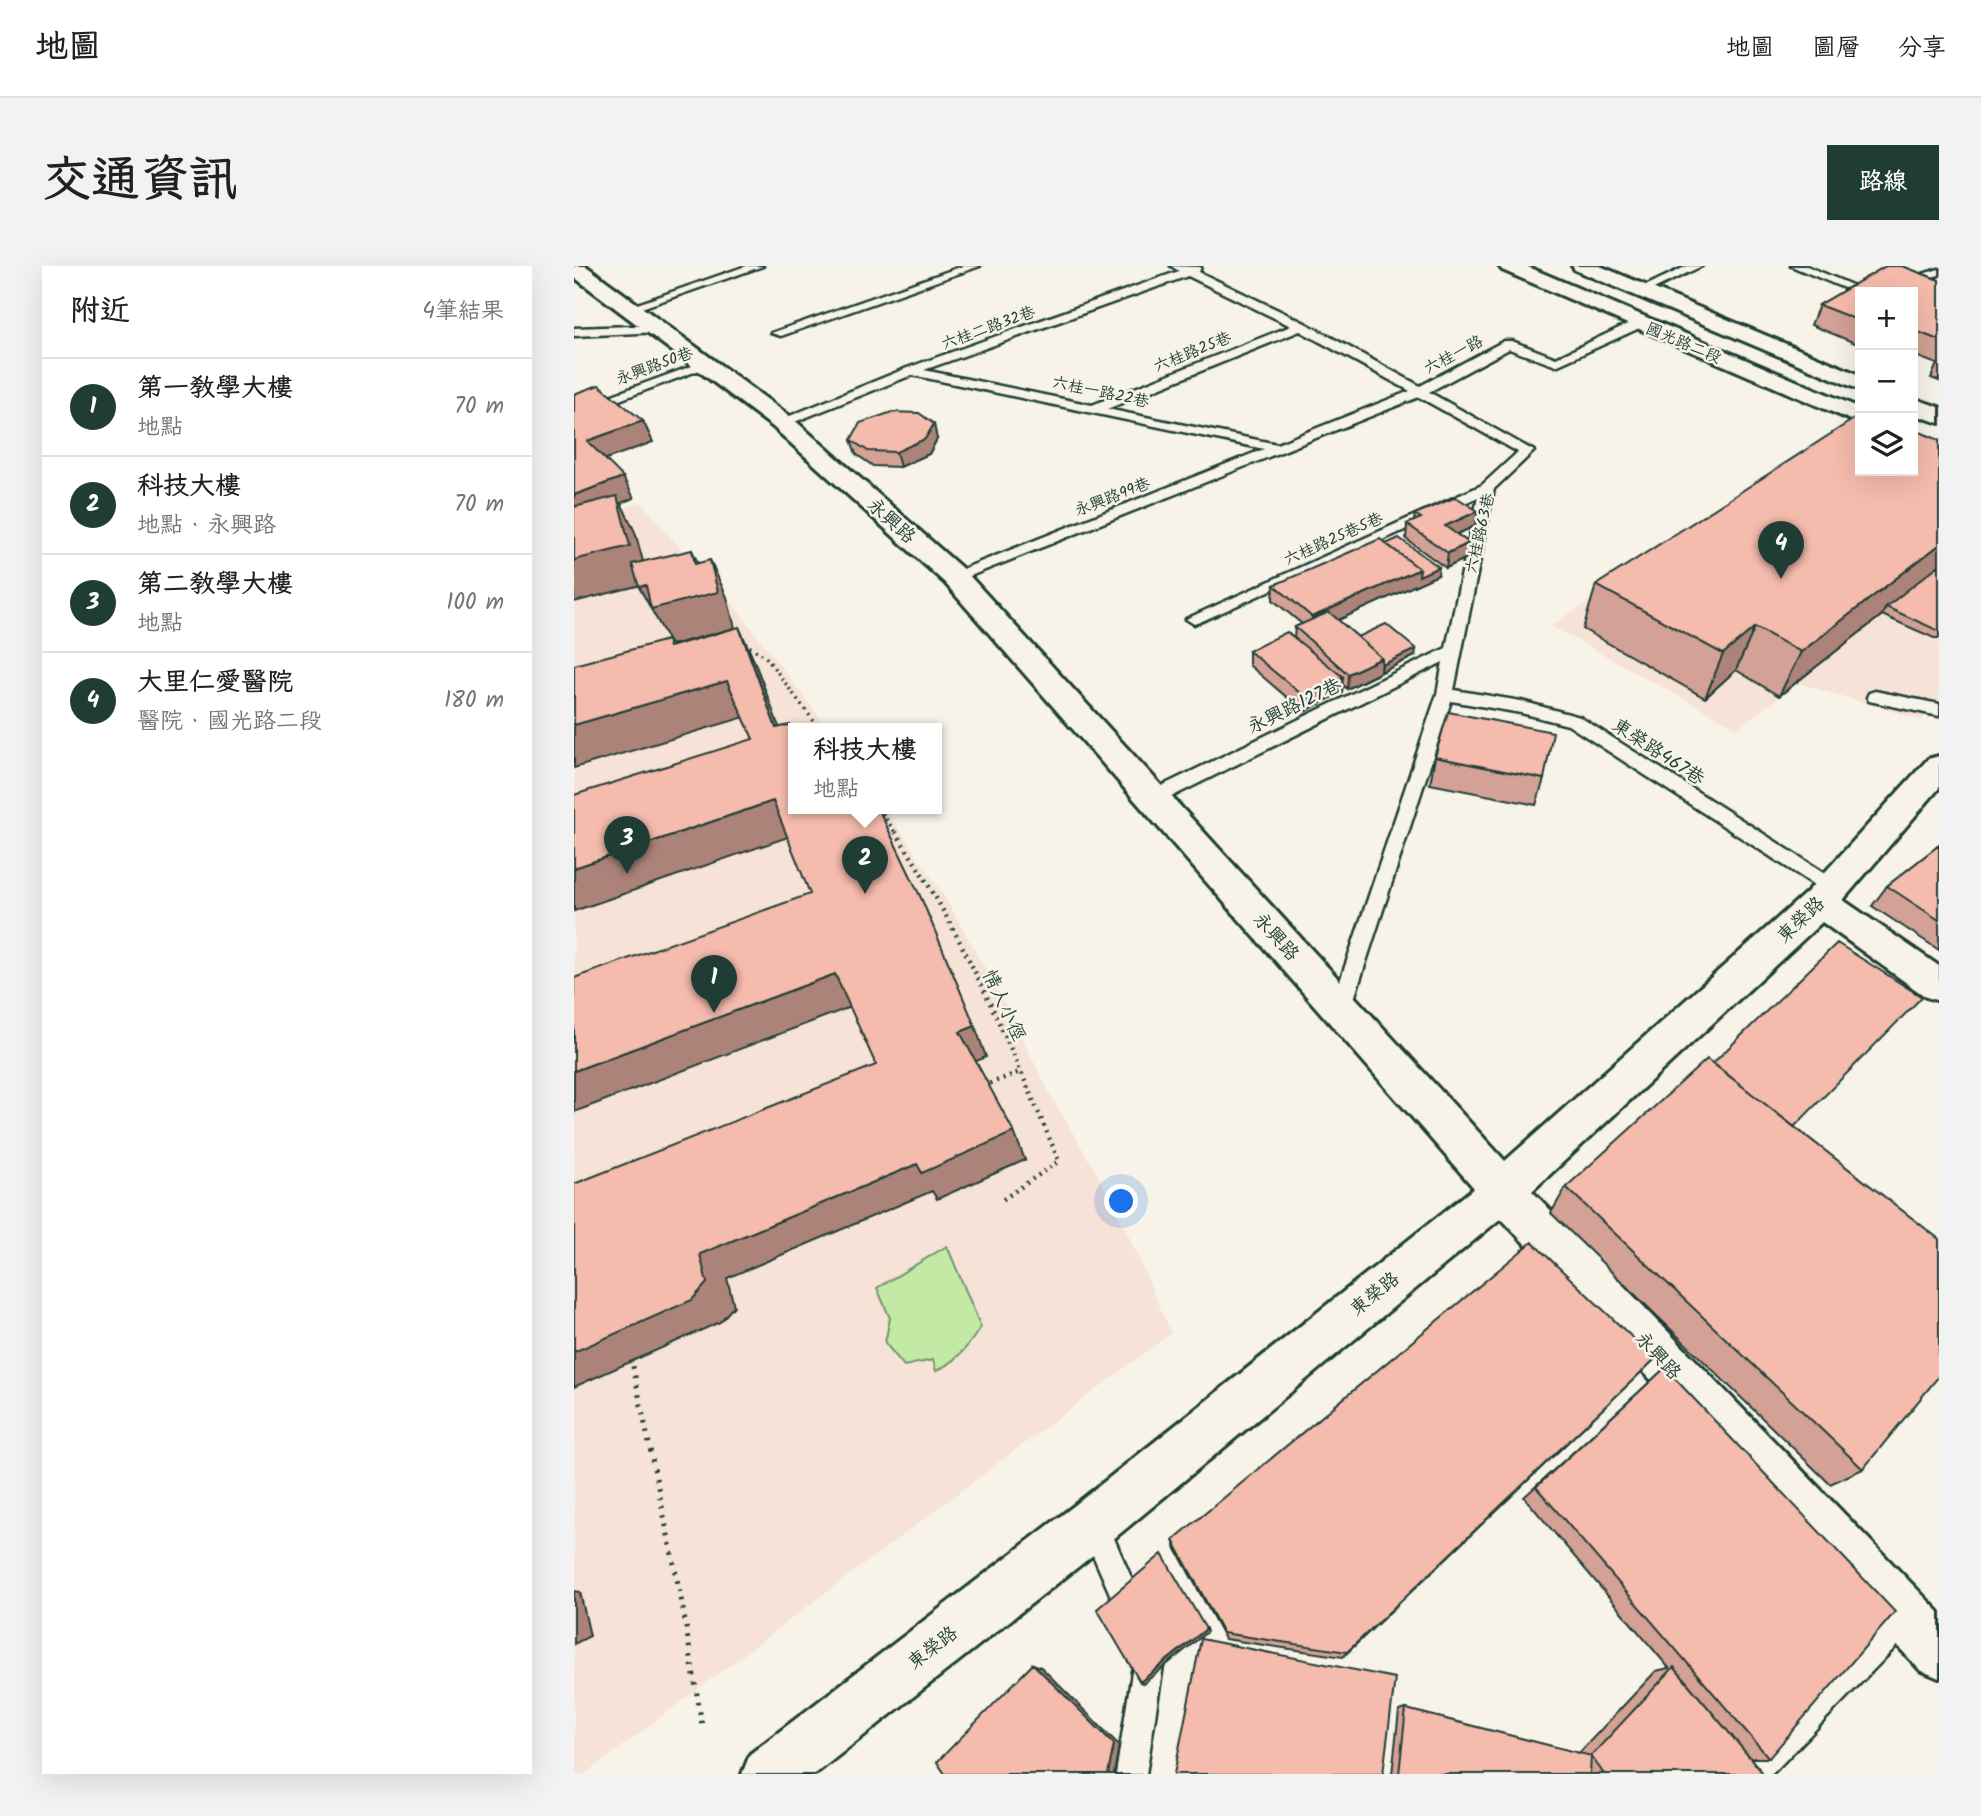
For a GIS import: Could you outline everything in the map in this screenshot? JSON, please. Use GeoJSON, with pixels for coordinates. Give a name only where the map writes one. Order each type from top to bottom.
{"type":"FeatureCollection","features":[{"type":"Feature","properties":{"kind":"street","name":"國光路二段"},"geometry":{"type":"LineString","coordinates":[[1508,266],[1855,415]]}},
{"type":"Feature","properties":{"kind":"street","name":"國光路二段"},"geometry":{"type":"LineString","coordinates":[[1582,266],[1855,381]]}},
{"type":"Feature","properties":{"kind":"street","name":"永興路"},"geometry":{"type":"LineString","coordinates":[[574,267],[629,309],[660,328],[782,422],[955,576],[1503,1190],[1939,1651]]}},
{"type":"Feature","properties":{"kind":"street"},"geometry":{"type":"LineString","coordinates":[[1918,407],[1939,416]]}},
{"type":"Feature","properties":{"kind":"street","name":"東榮路"},"geometry":{"type":"LineString","coordinates":[[770,1774],[1093,1523],[1503,1190],[1826,895],[1939,767]]}},
{"type":"Feature","properties":{"kind":"street"},"geometry":{"type":"LineString","coordinates":[[1826,895],[1939,986]]}},
{"type":"Feature","properties":{"kind":"lane"},"geometry":{"type":"LineString","coordinates":[[629,309],[757,266]]}},
{"type":"Feature","properties":{"kind":"lane"},"geometry":{"type":"LineString","coordinates":[[776,332],[974,266]]}},
{"type":"Feature","properties":{"kind":"lane","name":"六桂二路32巷"},"geometry":{"type":"LineString","coordinates":[[782,422],[1183,269],[1206,266]]}},
{"type":"Feature","properties":{"kind":"lane"},"geometry":{"type":"LineString","coordinates":[[1641,291],[1696,266]]}},
{"type":"Feature","properties":{"kind":"lane"},"geometry":{"type":"LineString","coordinates":[[1797,266],[1849,286]]}},
{"type":"Feature","properties":{"kind":"lane","name":"六桂路63巷"},"geometry":{"type":"LineString","coordinates":[[1183,269],[1301,326],[1417,393],[1527,451],[1487,488],[1445,694],[1341,1008]]}},
{"type":"Feature","properties":{"kind":"lane"},"geometry":{"type":"LineString","coordinates":[[1906,281],[1939,272]]}},
{"type":"Feature","properties":{"kind":"lane","name":"六桂一路"},"geometry":{"type":"LineString","coordinates":[[1282,449],[1417,393],[1508,344],[1556,362],[1640,323]]}},
{"type":"Feature","properties":{"kind":"lane","name":"六桂路25巷"},"geometry":{"type":"LineString","coordinates":[[1097,408],[1301,326]]}},
{"type":"Feature","properties":{"kind":"lane"},"geometry":{"type":"LineString","coordinates":[[574,332],[660,328]]}},
{"type":"Feature","properties":{"kind":"lane","name":"永興路50巷"},"geometry":{"type":"LineString","coordinates":[[574,413],[707,365]]}},
{"type":"Feature","properties":{"kind":"lane","name":"六桂一路22巷"},"geometry":{"type":"LineString","coordinates":[[911,371],[1282,449]]}},
{"type":"Feature","properties":{"kind":"lane","name":"永興路99巷"},"geometry":{"type":"LineString","coordinates":[[955,576],[1282,449]]}},
{"type":"Feature","properties":{"kind":"lane","name":"六桂路25巷5巷"},"geometry":{"type":"LineString","coordinates":[[1194,620],[1487,488]]}},
{"type":"Feature","properties":{"kind":"lane","name":"永興路127巷"},"geometry":{"type":"LineString","coordinates":[[1153,798],[1453,651]]}},
{"type":"Feature","properties":{"kind":"lane","name":"東榮路467巷"},"geometry":{"type":"LineString","coordinates":[[1445,694],[1521,707],[1574,721],[1826,895]]}},
{"type":"Feature","properties":{"kind":"lane"},"geometry":{"type":"LineString","coordinates":[[1875,697],[1939,710]]}},
{"type":"Feature","properties":{"kind":"lane"},"geometry":{"type":"LineString","coordinates":[[1093,1523],[1151,1654],[1131,1774]]}},
{"type":"Feature","properties":{"kind":"lane"},"geometry":{"type":"LineString","coordinates":[[1750,1774],[1906,1616]]}},
{"type":"Feature","properties":{"kind":"path"},"geometry":{"type":"LineString","coordinates":[[736,638],[765,656],[815,723]]}},
{"type":"Feature","properties":{"kind":"path","name":"情人小徑"},"geometry":{"type":"LineString","coordinates":[[882,814],[936,900],[990,1003],[1059,1161],[1002,1200]]}},
{"type":"Feature","properties":{"kind":"path"},"geometry":{"type":"LineString","coordinates":[[971,1091],[1020,1072]]}},
{"type":"Feature","properties":{"kind":"path"},"geometry":{"type":"LineString","coordinates":[[629,1349],[682,1603],[702,1725]]}},
{"type":"Feature","properties":{"kind":"shaded area"},"geometry":{"type":"Polygon","coordinates":[[[1855,441],[1855,476],[1918,476],[1918,472],[1939,473],[1939,703],[1921,720],[1798,683],[1737,728],[1551,626],[1696,533],[1855,441]]]}},
{"type":"Feature","properties":{"kind":"shaded area"},"geometry":{"type":"Polygon","coordinates":[[[641,502],[706,579],[722,590],[824,723],[788,723],[788,814],[889,814],[945,898],[998,991],[1050,1094],[1100,1179],[1126,1230],[1171,1333],[585,1774],[574,1774],[574,526],[641,502]]]}},
{"type":"Feature","properties":{"kind":"green space"},"geometry":{"type":"Polygon","coordinates":[[[947,1246],[981,1327],[962,1352],[936,1371],[933,1360],[904,1366],[885,1343],[890,1318],[877,1288],[947,1246]]]}},
{"type":"Feature","properties":{"kind":"building"},"geometry":{"type":"Polygon","coordinates":[[[1886,266],[1902,266],[1939,280],[1939,340],[1918,332],[1918,287],[1855,287],[1855,319],[1819,305],[1886,266]]]}},
{"type":"Feature","properties":{"kind":"building"},"geometry":{"type":"Polygon","coordinates":[[[599,385],[643,421],[587,441],[623,477],[574,495],[574,394],[599,385]]]}},
{"type":"Feature","properties":{"kind":"building"},"geometry":{"type":"Polygon","coordinates":[[[892,412],[919,413],[934,424],[925,439],[896,452],[868,451],[851,440],[860,423],[892,412]]]}},
{"type":"Feature","properties":{"kind":"building"},"geometry":{"type":"Polygon","coordinates":[[[1855,418],[1855,476],[1918,476],[1918,431],[1939,440],[1939,545],[1801,652],[1755,627],[1723,654],[1596,585],[1855,418]]]}},
{"type":"Feature","properties":{"kind":"building"},"geometry":{"type":"Polygon","coordinates":[[[617,496],[630,546],[574,560],[574,507],[617,496]]]}},
{"type":"Feature","properties":{"kind":"building"},"geometry":{"type":"Polygon","coordinates":[[[1456,497],[1478,511],[1445,526],[1469,543],[1448,553],[1407,524],[1421,518],[1415,514],[1456,497]]]}},
{"type":"Feature","properties":{"kind":"building"},"geometry":{"type":"Polygon","coordinates":[[[1399,538],[1439,567],[1419,576],[1420,569],[1386,544],[1399,538]]]}},
{"type":"Feature","properties":{"kind":"building"},"geometry":{"type":"Polygon","coordinates":[[[1380,539],[1420,569],[1312,617],[1274,585],[1380,539]]]}},
{"type":"Feature","properties":{"kind":"building"},"geometry":{"type":"Polygon","coordinates":[[[692,550],[695,564],[710,560],[718,592],[651,609],[646,585],[639,587],[632,564],[692,550]]]}},
{"type":"Feature","properties":{"kind":"building"},"geometry":{"type":"Polygon","coordinates":[[[1939,565],[1939,631],[1886,607],[1939,565]]]}},
{"type":"Feature","properties":{"kind":"building"},"geometry":{"type":"Polygon","coordinates":[[[1329,612],[1382,658],[1348,674],[1295,627],[1329,612]]]}},
{"type":"Feature","properties":{"kind":"building"},"geometry":{"type":"Polygon","coordinates":[[[1386,624],[1416,649],[1382,665],[1382,658],[1358,637],[1386,624]]]}},
{"type":"Feature","properties":{"kind":"building"},"geometry":{"type":"Polygon","coordinates":[[[739,627],[776,728],[788,725],[788,814],[881,814],[922,900],[975,1026],[960,1032],[1014,1132],[922,1173],[917,1164],[700,1254],[707,1283],[692,1300],[574,1352],[574,1184],[876,1065],[835,974],[574,1071],[574,978],[810,894],[773,801],[574,868],[574,795],[753,739],[727,681],[574,725],[574,665],[667,640],[669,647],[739,627]]]}},
{"type":"Feature","properties":{"kind":"building"},"geometry":{"type":"Polygon","coordinates":[[[1287,632],[1343,677],[1305,697],[1249,651],[1287,632]]]}},
{"type":"Feature","properties":{"kind":"building"},"geometry":{"type":"Polygon","coordinates":[[[1448,712],[1553,732],[1544,779],[1435,757],[1448,712]]]}},
{"type":"Feature","properties":{"kind":"building"},"geometry":{"type":"Polygon","coordinates":[[[1939,845],[1939,920],[1887,886],[1939,845]]]}},
{"type":"Feature","properties":{"kind":"building"},"geometry":{"type":"Polygon","coordinates":[[[1837,943],[1922,997],[1794,1127],[1713,1063],[1837,943]]]}},
{"type":"Feature","properties":{"kind":"building"},"geometry":{"type":"Polygon","coordinates":[[[1707,1059],[1939,1239],[1939,1376],[1863,1469],[1566,1187],[1707,1059]]]}},
{"type":"Feature","properties":{"kind":"building"},"geometry":{"type":"Polygon","coordinates":[[[1532,1242],[1655,1359],[1347,1652],[1223,1633],[1173,1540],[1532,1242]]]}},
{"type":"Feature","properties":{"kind":"building"},"geometry":{"type":"Polygon","coordinates":[[[1665,1368],[1895,1612],[1769,1758],[1536,1487],[1665,1368]]]}},
{"type":"Feature","properties":{"kind":"building"},"geometry":{"type":"Polygon","coordinates":[[[1162,1554],[1206,1629],[1140,1682],[1097,1609],[1162,1554]]]}},
{"type":"Feature","properties":{"kind":"building"},"geometry":{"type":"Polygon","coordinates":[[[1201,1639],[1395,1678],[1383,1774],[1174,1774],[1201,1639]]]}},
{"type":"Feature","properties":{"kind":"building"},"geometry":{"type":"Polygon","coordinates":[[[1033,1664],[1114,1744],[1108,1774],[945,1774],[937,1762],[1033,1664]]]}},
{"type":"Feature","properties":{"kind":"building"},"geometry":{"type":"Polygon","coordinates":[[[1674,1667],[1762,1772],[1604,1774],[1591,1756],[1674,1667]]]}},
{"type":"Feature","properties":{"kind":"building"},"geometry":{"type":"Polygon","coordinates":[[[1406,1709],[1591,1756],[1590,1774],[1399,1774],[1406,1709]]]}},
{"type":"Feature","properties":{"kind":"place","name":"大里仁愛醫院"},"geometry":{"type":"Point","coordinates":[1781,579]}},
{"type":"Feature","properties":{"kind":"place","name":"第二教學大樓"},"geometry":{"type":"Point","coordinates":[627,874]}},
{"type":"Feature","properties":{"kind":"place","name":"科技大樓"},"geometry":{"type":"Point","coordinates":[865,894]}},
{"type":"Feature","properties":{"kind":"place","name":"第一教學大樓"},"geometry":{"type":"Point","coordinates":[714,1013]}}]}
